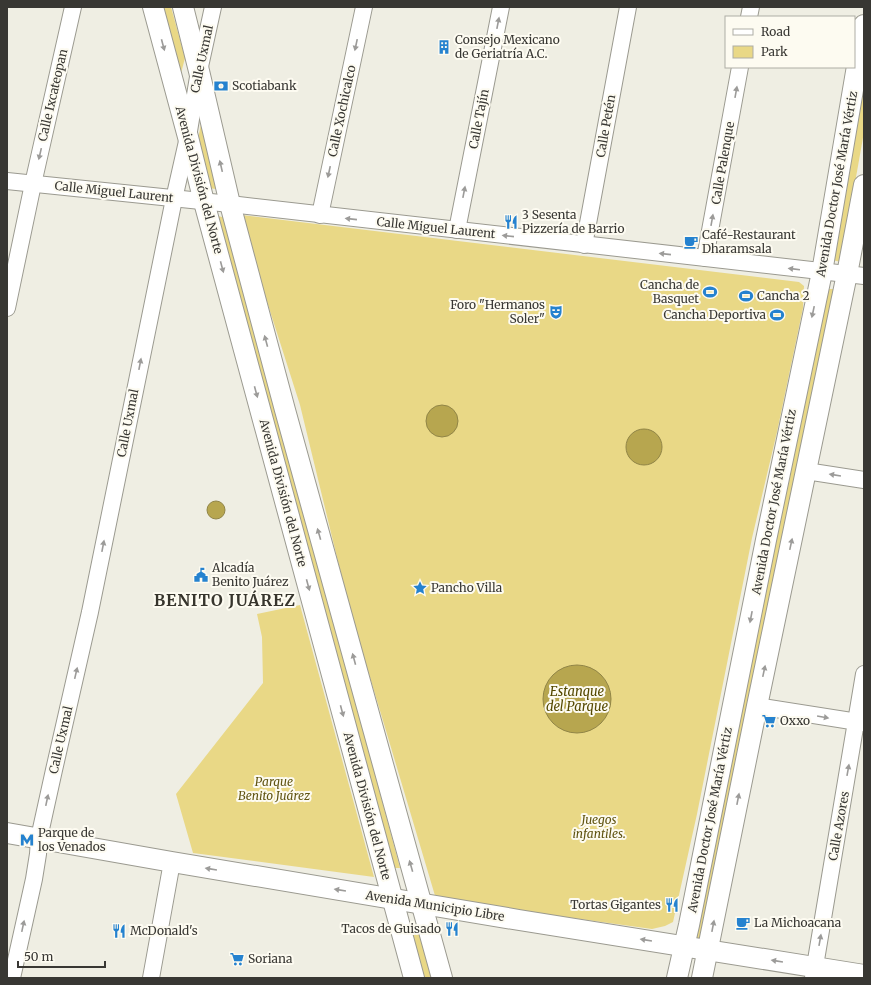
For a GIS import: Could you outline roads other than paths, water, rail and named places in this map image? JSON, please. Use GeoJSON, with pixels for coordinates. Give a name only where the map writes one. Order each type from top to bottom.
{"type":"FeatureCollection","features":[{"type":"Feature","properties":{"kind":"main road","name":"Avenida División del Norte"},"geometry":{"type":"LineString","coordinates":[[152,7],[414,978]]}},
{"type":"Feature","properties":{"kind":"main road","name":"Avenida División del Norte"},"geometry":{"type":"LineString","coordinates":[[183,7],[230,204],[284,410],[442,978]]}},
{"type":"Feature","properties":{"kind":"main road","name":"Avenida Doctor José María Vértiz"},"geometry":{"type":"LineString","coordinates":[[677,978],[822,272],[864,25]]}},
{"type":"Feature","properties":{"kind":"main road","name":"Avenida Doctor José María Vértiz"},"geometry":{"type":"LineString","coordinates":[[702,978],[806,471],[856,275],[864,185]]}},
{"type":"Feature","properties":{"kind":"main road","name":"Avenida Municipio Libre"},"geometry":{"type":"LineString","coordinates":[[7,833],[172,862],[708,950],[814,973],[864,975]]}},
{"type":"Feature","properties":{"kind":"street","name":"Calle Ixcateopan"},"geometry":{"type":"LineString","coordinates":[[7,308],[73,7]]}},
{"type":"Feature","properties":{"kind":"street","name":"Calle Uxmal"},"geometry":{"type":"LineString","coordinates":[[12,978],[34,879],[39,838],[90,612],[188,137],[199,71],[213,7]]}},
{"type":"Feature","properties":{"kind":"street","name":"Calle Xochicalco"},"geometry":{"type":"LineString","coordinates":[[320,215],[364,7]]}},
{"type":"Feature","properties":{"kind":"street","name":"Calle Tajín"},"geometry":{"type":"LineString","coordinates":[[457,230],[501,7]]}},
{"type":"Feature","properties":{"kind":"street","name":"Calle Petén"},"geometry":{"type":"LineString","coordinates":[[584,245],[628,7]]}},
{"type":"Feature","properties":{"kind":"street","name":"Calle Palenque"},"geometry":{"type":"LineString","coordinates":[[705,258],[740,68]]}},
{"type":"Feature","properties":{"kind":"street","name":"Calle Miguel Laurent"},"geometry":{"type":"LineString","coordinates":[[7,181],[230,204],[856,275]]}},
{"type":"Feature","properties":{"kind":"street"},"geometry":{"type":"LineString","coordinates":[[806,471],[864,480]]}},
{"type":"Feature","properties":{"kind":"street","name":"Calle Azores"},"geometry":{"type":"LineString","coordinates":[[814,973],[860,723],[864,674]]}},
{"type":"Feature","properties":{"kind":"street"},"geometry":{"type":"LineString","coordinates":[[757,706],[860,723]]}},
{"type":"Feature","properties":{"kind":"street"},"geometry":{"type":"LineString","coordinates":[[151,978],[172,862]]}},
{"type":"Feature","properties":{"kind":"water"},"geometry":{"type":"Polygon","coordinates":[[[439,405],[445,405],[455,412],[458,421],[457,427],[451,434],[445,437],[439,437],[429,430],[426,424],[426,418],[433,408],[439,405]]]}},
{"type":"Feature","properties":{"kind":"water"},"geometry":{"type":"Polygon","coordinates":[[[644,429],[654,432],[659,437],[662,447],[659,457],[654,462],[644,465],[634,462],[629,457],[626,447],[629,437],[634,432],[644,429]]]}},
{"type":"Feature","properties":{"kind":"water"},"geometry":{"type":"Polygon","coordinates":[[[216,501],[222,504],[225,510],[222,516],[216,519],[210,516],[207,510],[210,504],[216,501]]]}},
{"type":"Feature","properties":{"kind":"water","name":"Estanque del Parque"},"geometry":{"type":"Polygon","coordinates":[[[577,665],[590,668],[601,675],[608,686],[611,699],[608,712],[601,723],[590,730],[577,733],[564,730],[553,723],[546,712],[543,699],[546,686],[553,675],[564,668],[577,665]]]}},
{"type":"Feature","properties":{"kind":"place","name":"Consejo Mexicano de Geriatría A.C."},"geometry":{"type":"Point","coordinates":[444,47]}},
{"type":"Feature","properties":{"kind":"place","name":"Scotiabank"},"geometry":{"type":"Point","coordinates":[221,86]}},
{"type":"Feature","properties":{"kind":"place","name":"3 Sesenta Pizzería de Barrio"},"geometry":{"type":"Point","coordinates":[511,222]}},
{"type":"Feature","properties":{"kind":"place","name":"Café-Restaurant Dharamsala"},"geometry":{"type":"Point","coordinates":[691,242]}},
{"type":"Feature","properties":{"kind":"place","name":"Cancha de Basquet"},"geometry":{"type":"Point","coordinates":[710,292]}},
{"type":"Feature","properties":{"kind":"place","name":"Cancha 2"},"geometry":{"type":"Point","coordinates":[746,296]}},
{"type":"Feature","properties":{"kind":"place","name":"Foro \"Hermanos Soler\""},"geometry":{"type":"Point","coordinates":[556,312]}},
{"type":"Feature","properties":{"kind":"place","name":"Cancha Deportiva"},"geometry":{"type":"Point","coordinates":[777,315]}},
{"type":"Feature","properties":{"kind":"place","name":"Alcadía Benito Juárez"},"geometry":{"type":"Point","coordinates":[201,575]}},
{"type":"Feature","properties":{"kind":"place","name":"Pancho Villa"},"geometry":{"type":"Point","coordinates":[420,588]}},
{"type":"Feature","properties":{"kind":"place","name":"Oxxo"},"geometry":{"type":"Point","coordinates":[769,721]}},
{"type":"Feature","properties":{"kind":"place","name":"Parque de los Venados"},"geometry":{"type":"Point","coordinates":[27,840]}},
{"type":"Feature","properties":{"kind":"place","name":"Tortas Gigantes"},"geometry":{"type":"Point","coordinates":[672,905]}},
{"type":"Feature","properties":{"kind":"place","name":"La Michoacana"},"geometry":{"type":"Point","coordinates":[743,923]}},
{"type":"Feature","properties":{"kind":"place","name":"Tacos de Guisado"},"geometry":{"type":"Point","coordinates":[452,929]}},
{"type":"Feature","properties":{"kind":"place","name":"McDonald's"},"geometry":{"type":"Point","coordinates":[119,931]}},
{"type":"Feature","properties":{"kind":"place","name":"Soriana"},"geometry":{"type":"Point","coordinates":[237,959]}},
{"type":"Feature","properties":{"kind":"district","name":"BENITO JUÁREZ"},"geometry":{"type":"Point","coordinates":[225,600]}},
{"type":"Feature","properties":{"kind":"park label","name":"Parque Benito Juárez"},"geometry":{"type":"Point","coordinates":[274,789]}},
{"type":"Feature","properties":{"kind":"park label","name":"Juegos infantiles."},"geometry":{"type":"Point","coordinates":[599,827]}}]}
